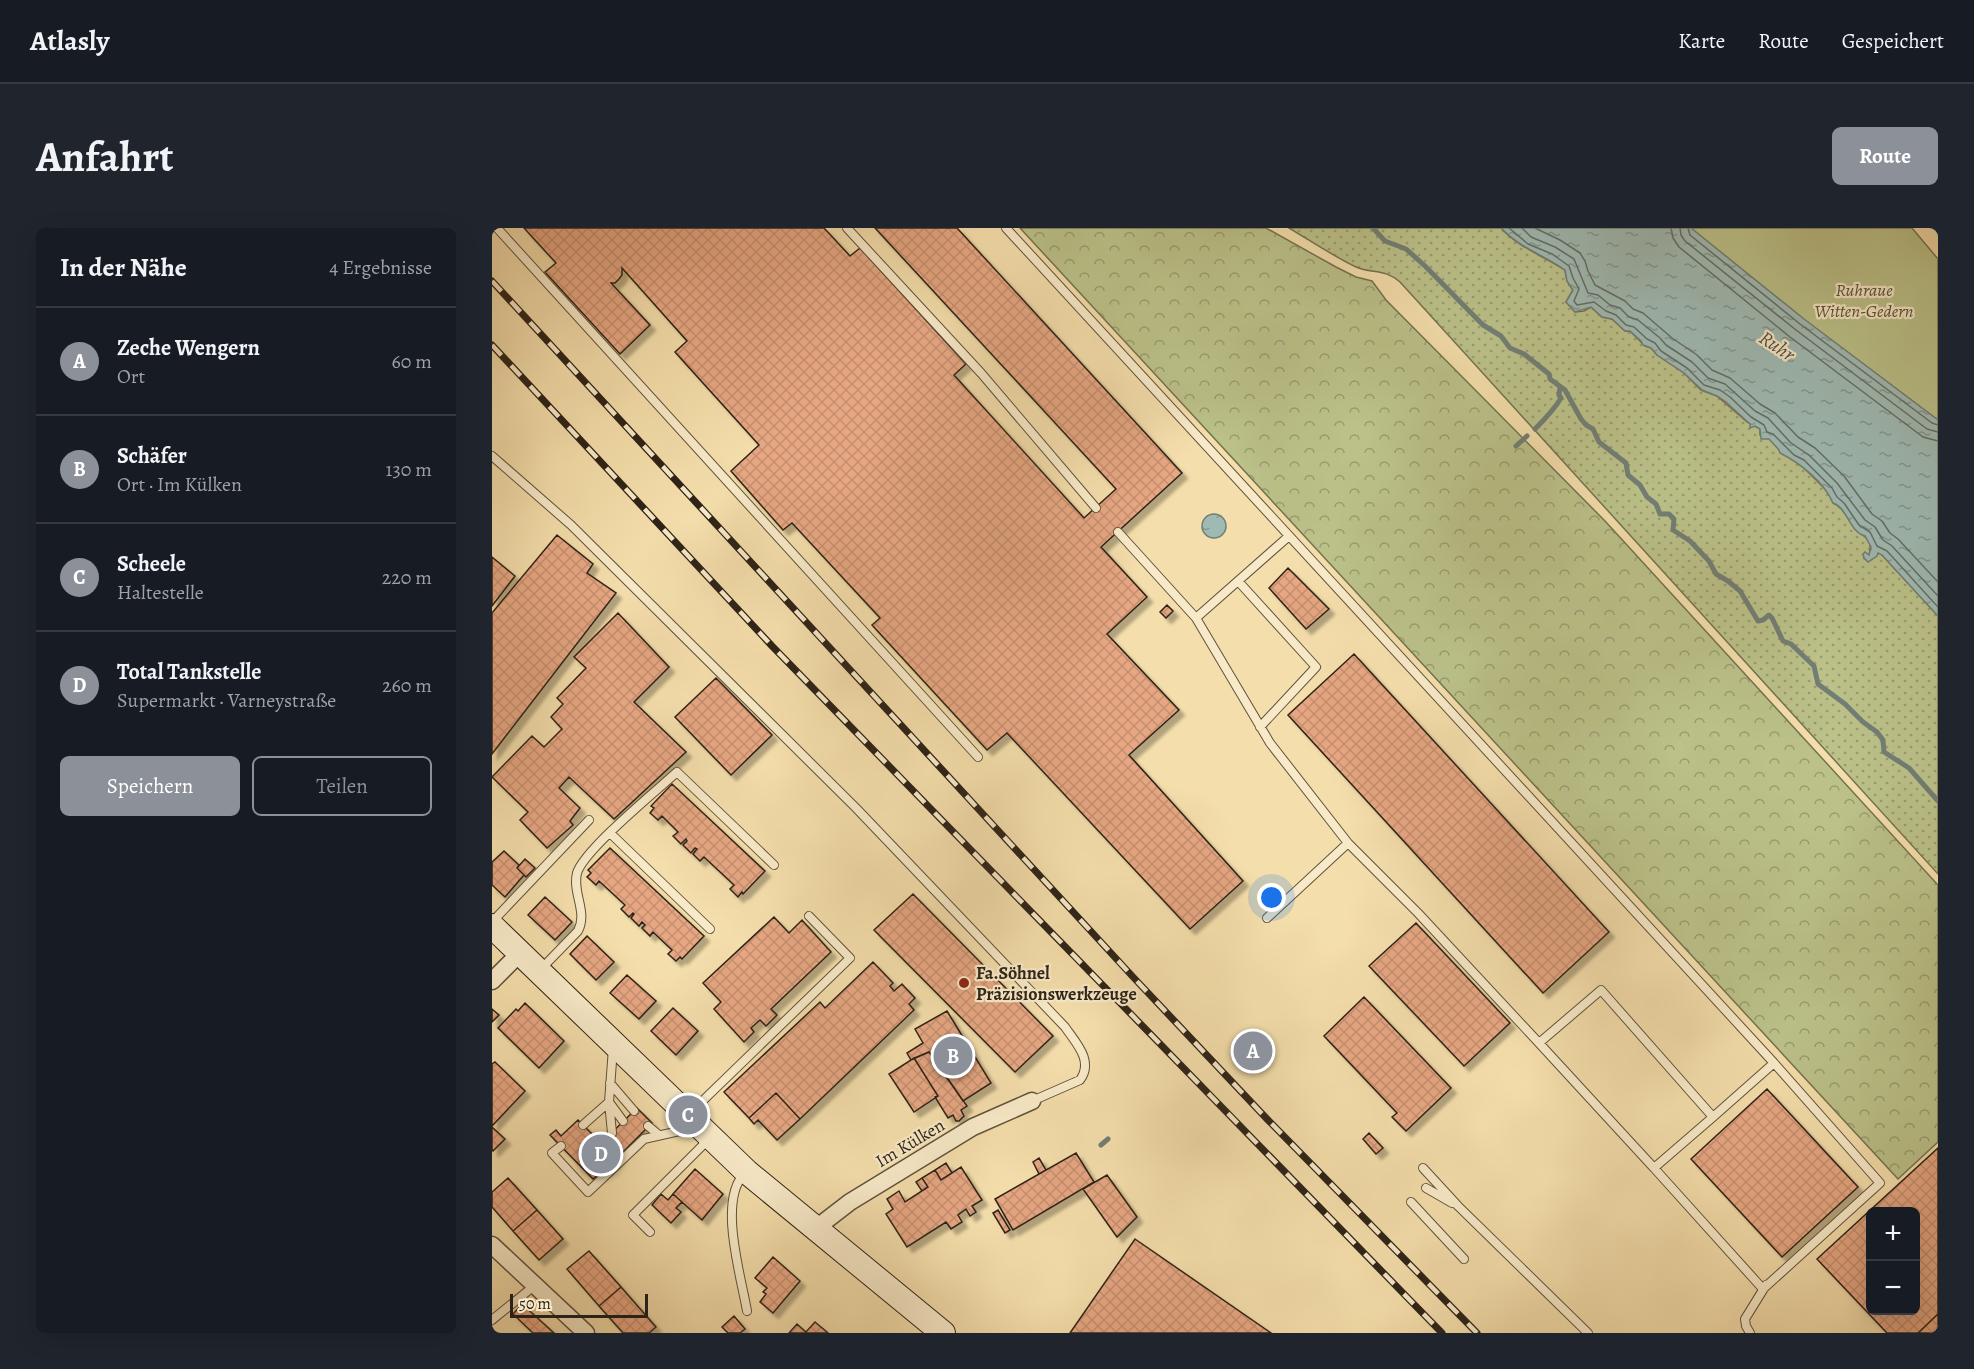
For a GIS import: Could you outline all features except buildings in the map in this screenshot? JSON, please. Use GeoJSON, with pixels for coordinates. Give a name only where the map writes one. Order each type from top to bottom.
{"type":"FeatureCollection","features":[{"type":"Feature","properties":{"kind":"main road"},"geometry":{"type":"LineString","coordinates":[[492,924],[747,1172],[943,1333]]}},
{"type":"Feature","properties":{"kind":"street"},"geometry":{"type":"LineString","coordinates":[[492,981],[520,953]]}},
{"type":"Feature","properties":{"kind":"street","name":"Im Külken"},"geometry":{"type":"LineString","coordinates":[[815,1229],[850,1202],[974,1127],[1032,1101]]}},
{"type":"Feature","properties":{"kind":"street"},"geometry":{"type":"LineString","coordinates":[[492,1245],[586,1333]]}},
{"type":"Feature","properties":{"kind":"lane"},"geometry":{"type":"LineString","coordinates":[[497,228],[978,757]]}},
{"type":"Feature","properties":{"kind":"lane"},"geometry":{"type":"LineString","coordinates":[[847,228],[981,373],[1096,508]]}},
{"type":"Feature","properties":{"kind":"lane"},"geometry":{"type":"LineString","coordinates":[[1006,228],[1774,1063],[1880,1183],[1765,1287],[1745,1319],[1750,1333]]}},
{"type":"Feature","properties":{"kind":"lane"},"geometry":{"type":"LineString","coordinates":[[492,456],[571,525],[856,808],[1065,1028],[1084,1057],[1086,1067],[1084,1073],[1080,1080],[1032,1101]]}},
{"type":"Feature","properties":{"kind":"lane"},"geometry":{"type":"LineString","coordinates":[[1118,532],[1196,618],[1270,743],[1348,843],[1418,913],[1765,1287]]}},
{"type":"Feature","properties":{"kind":"lane"},"geometry":{"type":"LineString","coordinates":[[1196,618],[1288,536]]}},
{"type":"Feature","properties":{"kind":"lane"},"geometry":{"type":"LineString","coordinates":[[1238,580],[1316,667],[1260,727]]}},
{"type":"Feature","properties":{"kind":"lane"},"geometry":{"type":"LineString","coordinates":[[540,971],[582,925],[576,883],[580,866],[610,833],[677,771],[774,865]]}},
{"type":"Feature","properties":{"kind":"lane"},"geometry":{"type":"LineString","coordinates":[[492,924],[589,820]]}},
{"type":"Feature","properties":{"kind":"lane"},"geometry":{"type":"LineString","coordinates":[[610,833],[710,929]]}},
{"type":"Feature","properties":{"kind":"lane"},"geometry":{"type":"LineString","coordinates":[[1267,918],[1348,843]]}},
{"type":"Feature","properties":{"kind":"lane"},"geometry":{"type":"LineString","coordinates":[[650,1232],[633,1215],[700,1126],[850,958],[808,916]]}},
{"type":"Feature","properties":{"kind":"lane"},"geometry":{"type":"LineString","coordinates":[[1539,1043],[1601,990],[1713,1117]]}},
{"type":"Feature","properties":{"kind":"lane"},"geometry":{"type":"LineString","coordinates":[[612,1132],[609,1102],[613,1042]]}},
{"type":"Feature","properties":{"kind":"lane"},"geometry":{"type":"LineString","coordinates":[[1654,1168],[1774,1063]]}},
{"type":"Feature","properties":{"kind":"lane"},"geometry":{"type":"LineString","coordinates":[[610,1083],[634,1111]]}},
{"type":"Feature","properties":{"kind":"lane"},"geometry":{"type":"LineString","coordinates":[[609,1102],[623,1121]]}},
{"type":"Feature","properties":{"kind":"lane"},"geometry":{"type":"LineString","coordinates":[[584,1125],[609,1102]]}},
{"type":"Feature","properties":{"kind":"lane"},"geometry":{"type":"LineString","coordinates":[[648,1126],[659,1135]]}},
{"type":"Feature","properties":{"kind":"lane"},"geometry":{"type":"LineString","coordinates":[[561,1146],[552,1153],[588,1192],[641,1137],[700,1126]]}},
{"type":"Feature","properties":{"kind":"lane"},"geometry":{"type":"LineString","coordinates":[[1424,1168],[1458,1206],[1588,1333]]}},
{"type":"Feature","properties":{"kind":"lane"},"geometry":{"type":"LineString","coordinates":[[747,1172],[737,1182],[732,1209],[747,1311]]}},
{"type":"Feature","properties":{"kind":"lane"},"geometry":{"type":"LineString","coordinates":[[1426,1188],[1458,1206]]}},
{"type":"Feature","properties":{"kind":"lane"},"geometry":{"type":"LineString","coordinates":[[1412,1202],[1464,1259]]}},
{"type":"Feature","properties":{"kind":"lane"},"geometry":{"type":"LineString","coordinates":[[492,1320],[534,1286]]}},
{"type":"Feature","properties":{"kind":"green space"},"geometry":{"type":"Polygon","coordinates":[[[1020,228],[1266,228],[1356,277],[1372,281],[1386,300],[1605,521],[1938,885],[1938,1142],[1898,1179],[1020,228]]]}},
{"type":"Feature","properties":{"kind":"green space"},"geometry":{"type":"Polygon","coordinates":[[[1289,228],[1501,228],[1523,246],[1565,270],[1567,281],[1573,290],[1566,302],[1575,312],[1591,307],[1602,317],[1612,319],[1625,331],[1630,331],[1645,346],[1684,373],[1701,390],[1717,396],[1747,422],[1760,429],[1760,435],[1769,438],[1782,453],[1800,464],[1828,492],[1833,503],[1843,511],[1855,529],[1869,541],[1870,553],[1869,555],[1865,553],[1864,558],[1878,552],[1882,555],[1938,616],[1938,874],[1400,282],[1389,275],[1356,267],[1289,228]]]}},
{"type":"Feature","properties":{"kind":"green space","name":"Ruhraue Witten-Gedern"},"geometry":{"type":"Polygon","coordinates":[[[1663,228],[1912,228],[1938,259],[1938,453],[1663,228]]]}},
{"type":"Feature","properties":{"kind":"water","name":"Ruhr"},"geometry":{"type":"Polygon","coordinates":[[[1501,228],[1691,228],[1804,319],[1938,420],[1938,616],[1882,555],[1878,553],[1868,562],[1864,558],[1863,554],[1865,552],[1869,555],[1871,547],[1865,536],[1855,530],[1842,510],[1833,503],[1824,488],[1811,474],[1780,453],[1769,439],[1761,439],[1760,429],[1755,426],[1750,428],[1750,424],[1726,402],[1702,390],[1684,373],[1657,355],[1651,348],[1643,345],[1630,331],[1625,331],[1612,319],[1602,317],[1591,307],[1575,312],[1566,302],[1573,290],[1567,281],[1565,270],[1524,246],[1501,228]]]}},
{"type":"Feature","properties":{"kind":"water"},"geometry":{"type":"Polygon","coordinates":[[[1214,514],[1223,517],[1226,526],[1223,535],[1214,538],[1205,535],[1202,526],[1205,517],[1214,514]]]}},
{"type":"Feature","properties":{"kind":"waterway"},"geometry":{"type":"LineString","coordinates":[[1373,228],[1385,241],[1406,249],[1483,325],[1501,336],[1510,348],[1524,354],[1565,390],[1581,419],[1593,429],[1599,442],[1626,463],[1628,475],[1656,504],[1660,514],[1669,514],[1674,519],[1673,530],[1690,541],[1709,561],[1716,574],[1740,591],[1758,621],[1769,615],[1772,618],[1783,641],[1791,644],[1814,666],[1818,684],[1877,732],[1883,740],[1884,752],[1909,768],[1938,801]]}},
{"type":"Feature","properties":{"kind":"waterway"},"geometry":{"type":"LineString","coordinates":[[1535,429],[1561,398],[1560,387]]}},
{"type":"Feature","properties":{"kind":"waterway"},"geometry":{"type":"LineString","coordinates":[[1516,446],[1527,436]]}},
{"type":"Feature","properties":{"kind":"waterway"},"geometry":{"type":"LineString","coordinates":[[1101,1145],[1108,1139]]}},
{"type":"Feature","properties":{"kind":"railway"},"geometry":{"type":"LineString","coordinates":[[492,281],[1134,978],[1267,1119],[1477,1333]]}},
{"type":"Feature","properties":{"kind":"railway"},"geometry":{"type":"LineString","coordinates":[[492,345],[772,646],[1442,1333]]}},
{"type":"Feature","properties":{"kind":"place","name":"Fa.Söhnel Präzisionswerkzeuge"},"geometry":{"type":"Point","coordinates":[964,983]}},
{"type":"Feature","properties":{"kind":"place","name":"Zeche Wengern"},"geometry":{"type":"Point","coordinates":[1253,1051]}},
{"type":"Feature","properties":{"kind":"place","name":"Schäfer"},"geometry":{"type":"Point","coordinates":[953,1056]}},
{"type":"Feature","properties":{"kind":"place","name":"Scheele"},"geometry":{"type":"Point","coordinates":[688,1115]}},
{"type":"Feature","properties":{"kind":"place","name":"Total Tankstelle"},"geometry":{"type":"Point","coordinates":[601,1154]}}]}
